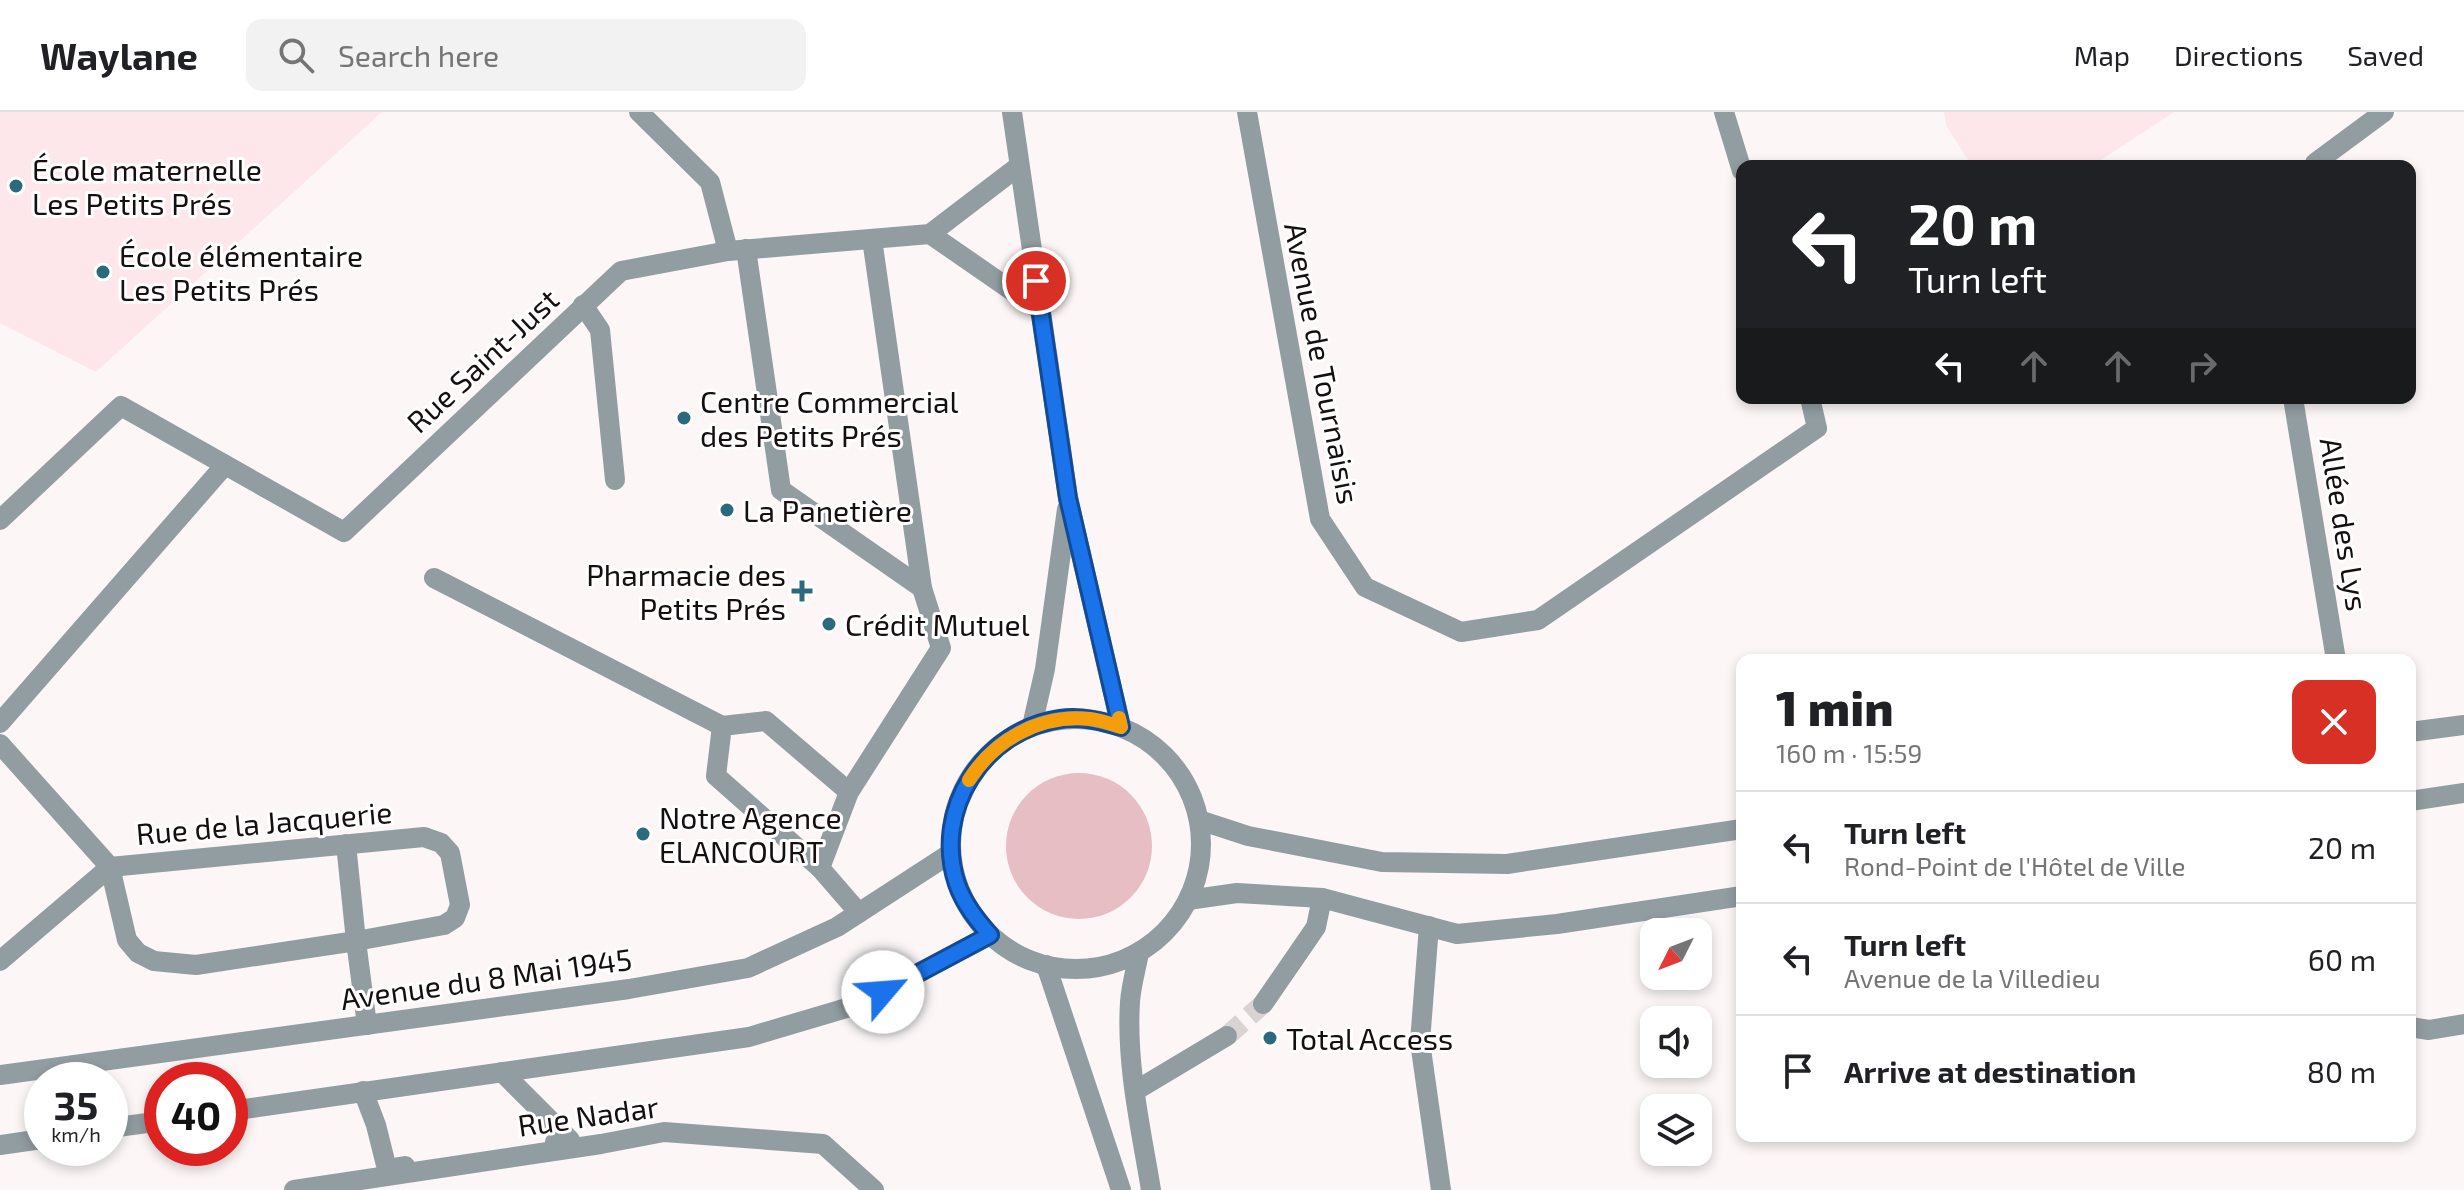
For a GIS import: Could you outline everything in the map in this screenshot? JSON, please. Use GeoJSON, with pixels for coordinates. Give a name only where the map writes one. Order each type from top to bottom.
{"type":"FeatureCollection","features":[{"type":"Feature","properties":{"kind":"street"},"geometry":{"type":"LineString","coordinates":[[639,112],[710,182],[737,250],[781,490],[922,588]]}},
{"type":"Feature","properties":{"kind":"street"},"geometry":{"type":"LineString","coordinates":[[1012,112],[1068,498],[1121,727]]}},
{"type":"Feature","properties":{"kind":"street","name":"Avenue de Tournaisis"},"geometry":{"type":"LineString","coordinates":[[1247,112],[1320,519],[1365,587],[1461,632],[1538,620],[1817,428],[1811,404]]}},
{"type":"Feature","properties":{"kind":"street"},"geometry":{"type":"LineString","coordinates":[[1724,112],[1739,160]]}},
{"type":"Feature","properties":{"kind":"street"},"geometry":{"type":"LineString","coordinates":[[2319,160],[2384,112]]}},
{"type":"Feature","properties":{"kind":"street"},"geometry":{"type":"LineString","coordinates":[[1019,166],[930,234],[1040,310]]}},
{"type":"Feature","properties":{"kind":"street","name":"Rue Saint-Just"},"geometry":{"type":"LineString","coordinates":[[0,520],[121,406],[344,532],[621,271],[737,250],[930,234]]}},
{"type":"Feature","properties":{"kind":"street"},"geometry":{"type":"LineString","coordinates":[[820,868],[849,792],[941,648],[922,588],[872,239]]}},
{"type":"Feature","properties":{"kind":"street"},"geometry":{"type":"LineString","coordinates":[[583,305],[600,330],[615,480]]}},
{"type":"Feature","properties":{"kind":"street","name":"Allée des Lys"},"geometry":{"type":"LineString","coordinates":[[2294,404],[2335,654]]}},
{"type":"Feature","properties":{"kind":"street"},"geometry":{"type":"LineString","coordinates":[[0,723],[225,465]]}},
{"type":"Feature","properties":{"kind":"street"},"geometry":{"type":"LineString","coordinates":[[1032,726],[1045,669],[1068,498]]}},
{"type":"Feature","properties":{"kind":"street"},"geometry":{"type":"LineString","coordinates":[[434,578],[722,726],[766,721],[849,792]]}},
{"type":"Feature","properties":{"kind":"street"},"geometry":{"type":"LineString","coordinates":[[1061,719],[1091,719],[1121,727],[1149,742],[1172,763],[1189,790],[1199,820],[1201,847],[1198,874],[1188,900],[1167,930],[1139,953],[1109,965],[1078,969],[1046,965],[1016,954],[990,935],[970,912],[957,884],[951,853],[952,821],[962,790],[979,763],[1003,741],[1032,726],[1061,719]]}},
{"type":"Feature","properties":{"kind":"street"},"geometry":{"type":"LineString","coordinates":[[2416,731],[2464,725]]}},
{"type":"Feature","properties":{"kind":"street"},"geometry":{"type":"LineString","coordinates":[[722,726],[716,776],[820,868],[859,913]]}},
{"type":"Feature","properties":{"kind":"street","name":"Rue de la Jacquerie"},"geometry":{"type":"LineString","coordinates":[[0,744],[110,867]]}},
{"type":"Feature","properties":{"kind":"street"},"geometry":{"type":"LineString","coordinates":[[2416,800],[2464,793]]}},
{"type":"Feature","properties":{"kind":"street"},"geometry":{"type":"LineString","coordinates":[[1199,820],[1248,836],[1382,862],[1460,864],[1507,864],[1736,830]]}},
{"type":"Feature","properties":{"kind":"street","name":"Rue de la Jacquerie"},"geometry":{"type":"LineString","coordinates":[[0,961],[110,867],[424,837],[441,843],[450,853],[460,905],[455,918],[444,925],[356,941]]}},
{"type":"Feature","properties":{"kind":"street"},"geometry":{"type":"LineString","coordinates":[[346,844],[367,1025]]}},
{"type":"Feature","properties":{"kind":"street","name":"Avenue du 8 Mai 1945"},"geometry":{"type":"LineString","coordinates":[[0,1075],[629,989],[748,968],[837,927],[951,853]]}},
{"type":"Feature","properties":{"kind":"street"},"geometry":{"type":"LineString","coordinates":[[110,867],[127,940],[138,953],[154,961],[196,965],[356,941]]}},
{"type":"Feature","properties":{"kind":"street"},"geometry":{"type":"LineString","coordinates":[[1188,900],[1237,893],[1322,898],[1457,934],[1557,924],[1736,897]]}},
{"type":"Feature","properties":{"kind":"street"},"geometry":{"type":"LineString","coordinates":[[1263,1004],[1316,927],[1322,898]]}},
{"type":"Feature","properties":{"kind":"street"},"geometry":{"type":"LineString","coordinates":[[1429,926],[1420,1042],[1441,1190]]}},
{"type":"Feature","properties":{"kind":"street"},"geometry":{"type":"LineString","coordinates":[[248,1108],[749,1037],[860,1004],[990,935]]}},
{"type":"Feature","properties":{"kind":"street"},"geometry":{"type":"LineString","coordinates":[[1139,953],[1130,1000],[1130,1040],[1151,1190]]}},
{"type":"Feature","properties":{"kind":"street"},"geometry":{"type":"LineString","coordinates":[[1046,965],[1121,1190]]}},
{"type":"Feature","properties":{"kind":"street"},"geometry":{"type":"LineString","coordinates":[[2416,1028],[2429,1030],[2464,1024]]}},
{"type":"Feature","properties":{"kind":"street"},"geometry":{"type":"LineString","coordinates":[[1135,1091],[1227,1036]]}},
{"type":"Feature","properties":{"kind":"street"},"geometry":{"type":"LineString","coordinates":[[363,1091],[376,1125],[387,1169],[570,1140],[502,1072]]}},
{"type":"Feature","properties":{"kind":"street","name":"Rue Nadar"},"geometry":{"type":"LineString","coordinates":[[294,1190],[664,1132],[823,1144],[874,1190]]}},
{"type":"Feature","properties":{"kind":"street"},"geometry":{"type":"LineString","coordinates":[[0,1145],[24,1142]]}},
{"type":"Feature","properties":{"kind":"shaded area","name":"École élémentaire Les Petits Prés"},"geometry":{"type":"Polygon","coordinates":[[[0,112],[382,112],[96,372],[0,323],[0,112]]]}},
{"type":"Feature","properties":{"kind":"shaded area"},"geometry":{"type":"Polygon","coordinates":[[[1944,112],[2174,112],[2101,160],[1968,160],[1946,125],[1944,112]]]}},
{"type":"Feature","properties":{"kind":"shaded area"},"geometry":{"type":"Polygon","coordinates":[[[1079,773],[1107,778],[1131,794],[1147,818],[1152,846],[1147,874],[1131,898],[1107,914],[1079,919],[1051,914],[1027,898],[1011,874],[1006,846],[1011,818],[1027,794],[1051,778],[1079,773]]]}},
{"type":"Feature","properties":{"kind":"tunnel"},"geometry":{"type":"LineString","coordinates":[[1227,1036],[1263,1004]]}},
{"type":"Feature","properties":{"kind":"slow traffic"},"geometry":{"type":"LineString","coordinates":[[969,780],[979,763],[1003,741],[1032,726],[1061,719],[1091,719],[1121,727],[1119,718]]}},
{"type":"Feature","properties":{"kind":"place","name":"École maternelle Les Petits Prés"},"geometry":{"type":"Point","coordinates":[16,186]}},
{"type":"Feature","properties":{"kind":"place","name":"École élémentaire Les Petits Prés"},"geometry":{"type":"Point","coordinates":[103,272]}},
{"type":"Feature","properties":{"kind":"place","name":"Centre Commercial des Petits Prés"},"geometry":{"type":"Point","coordinates":[684,418]}},
{"type":"Feature","properties":{"kind":"place","name":"La Panetière"},"geometry":{"type":"Point","coordinates":[727,510]}},
{"type":"Feature","properties":{"kind":"place","name":"Pharmacie des Petits Prés"},"geometry":{"type":"Point","coordinates":[802,591]}},
{"type":"Feature","properties":{"kind":"place","name":"Crédit Mutuel"},"geometry":{"type":"Point","coordinates":[829,624]}},
{"type":"Feature","properties":{"kind":"place","name":"Notre Agence ELANCOURT"},"geometry":{"type":"Point","coordinates":[643,834]}},
{"type":"Feature","properties":{"kind":"place","name":"Total Access"},"geometry":{"type":"Point","coordinates":[1270,1038]}},
{"type":"Feature","properties":{"kind":"route"},"geometry":{"type":"LineString","coordinates":[[883,992],[990,935],[970,912],[957,884],[951,853],[952,821],[962,790],[979,763],[1003,741],[1032,726],[1061,719],[1091,719],[1121,727],[1068,498],[1036,281]]}}]}
